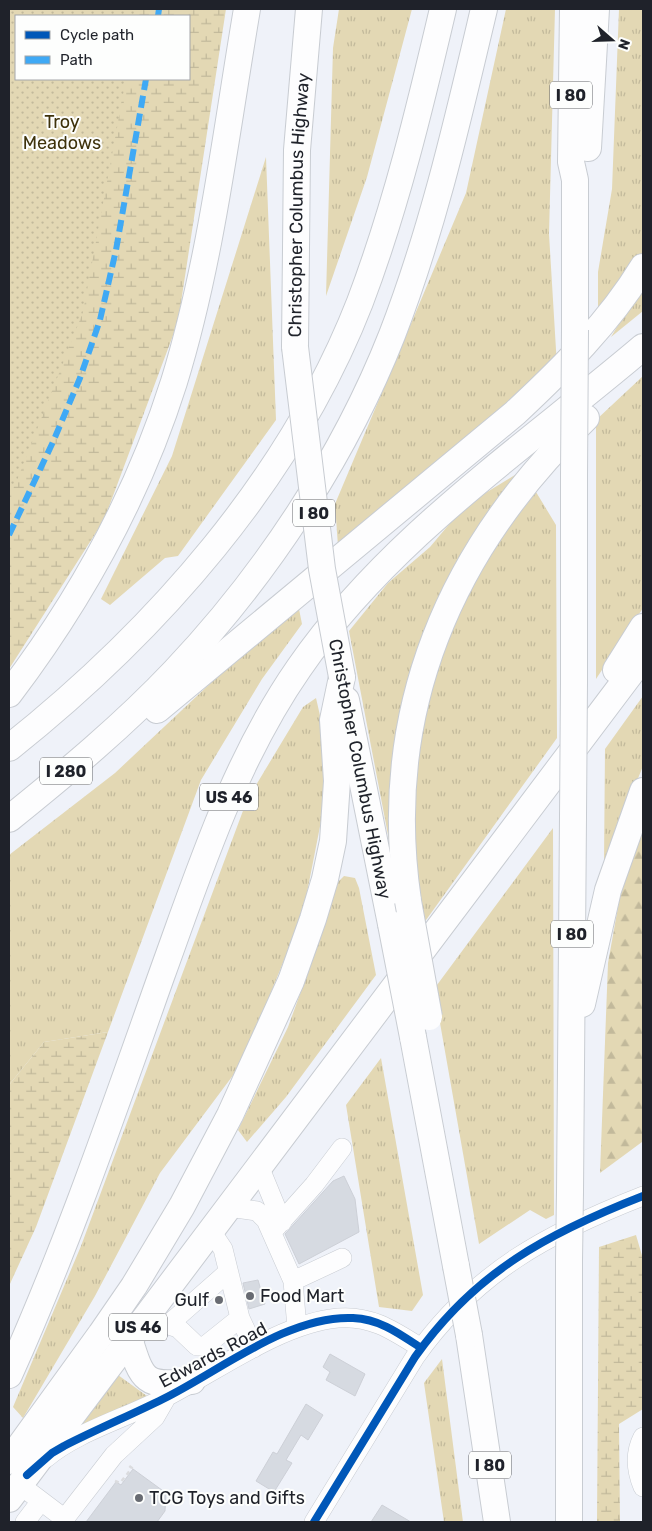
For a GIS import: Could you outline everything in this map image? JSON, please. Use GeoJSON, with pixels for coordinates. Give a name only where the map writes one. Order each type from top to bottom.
{"type":"FeatureCollection","features":[{"type":"Feature","properties":{"kind":"highway"},"geometry":{"type":"LineString","coordinates":[[9,694],[69,609],[104,549],[134,488],[156,434],[174,382],[191,320],[205,255],[247,9]]}},
{"type":"Feature","properties":{"kind":"highway","name":"Christopher Columbus Highway"},"geometry":{"type":"LineString","coordinates":[[309,9],[297,150],[295,347],[315,518],[342,677],[443,1192],[469,1335],[497,1522]]}},
{"type":"Feature","properties":{"kind":"highway"},"geometry":{"type":"LineString","coordinates":[[9,748],[90,679],[140,631],[199,564],[230,525],[277,461],[296,430],[322,384],[360,302],[397,190],[443,9]]}},
{"type":"Feature","properties":{"kind":"highway"},"geometry":{"type":"LineString","coordinates":[[122,722],[182,663],[216,626],[261,568],[319,480],[364,399],[416,270],[435,206],[484,9]]}},
{"type":"Feature","properties":{"kind":"highway","name":"I 80"},"geometry":{"type":"LineString","coordinates":[[569,1522],[575,330],[575,180],[571,162],[573,9]]}},
{"type":"Feature","properties":{"kind":"highway"},"geometry":{"type":"LineString","coordinates":[[575,180],[587,162],[596,9]]}},
{"type":"Feature","properties":{"kind":"highway"},"geometry":{"type":"LineString","coordinates":[[122,722],[144,720],[515,413],[548,382],[609,317],[643,267]]}},
{"type":"Feature","properties":{"kind":"highway","name":"US 46"},"geometry":{"type":"LineString","coordinates":[[9,1374],[48,1286],[220,817],[258,736],[279,699],[309,654],[344,610],[396,555],[514,452],[643,347]]}},
{"type":"Feature","properties":{"kind":"highway"},"geometry":{"type":"LineString","coordinates":[[443,1192],[452,1159],[408,901],[401,832],[404,766],[415,700],[428,653],[440,623],[460,582],[481,548],[538,470],[560,444],[643,362]]}},
{"type":"Feature","properties":{"kind":"highway"},"geometry":{"type":"LineString","coordinates":[[606,706],[611,679],[643,627]]}},
{"type":"Feature","properties":{"kind":"highway","name":"US 46"},"geometry":{"type":"LineString","coordinates":[[16,1480],[129,1338],[158,1320],[211,1231],[643,657]]}},
{"type":"Feature","properties":{"kind":"highway"},"geometry":{"type":"LineString","coordinates":[[16,1480],[107,1326],[182,1206],[230,1115],[291,981],[316,911],[333,840],[337,781],[334,720],[342,677]]}},
{"type":"Feature","properties":{"kind":"highway","name":"I 280"},"geometry":{"type":"LineString","coordinates":[[9,819],[122,722]]}},
{"type":"Feature","properties":{"kind":"highway"},"geometry":{"type":"LineString","coordinates":[[571,1052],[608,890],[643,791]]}},
{"type":"Feature","properties":{"kind":"highway"},"geometry":{"type":"LineString","coordinates":[[129,1338],[136,1362],[146,1378],[162,1384],[192,1381]]}},
{"type":"Feature","properties":{"kind":"street"},"geometry":{"type":"LineString","coordinates":[[277,1227],[314,1185],[342,1148]]}},
{"type":"Feature","properties":{"kind":"street"},"geometry":{"type":"LineString","coordinates":[[259,1166],[293,1281],[297,1328]]}},
{"type":"Feature","properties":{"kind":"street"},"geometry":{"type":"LineString","coordinates":[[314,1522],[381,1410],[421,1348],[473,1290],[507,1263],[548,1238],[643,1196]]}},
{"type":"Feature","properties":{"kind":"street"},"geometry":{"type":"LineString","coordinates":[[229,1207],[257,1211],[277,1227]]}},
{"type":"Feature","properties":{"kind":"street"},"geometry":{"type":"LineString","coordinates":[[211,1231],[223,1249],[227,1273],[240,1318],[254,1348]]}},
{"type":"Feature","properties":{"kind":"street"},"geometry":{"type":"LineString","coordinates":[[293,1281],[342,1258]]}},
{"type":"Feature","properties":{"kind":"street"},"geometry":{"type":"LineString","coordinates":[[158,1320],[227,1273]]}},
{"type":"Feature","properties":{"kind":"street"},"geometry":{"type":"LineString","coordinates":[[158,1320],[178,1328],[197,1346],[205,1346],[240,1318]]}},
{"type":"Feature","properties":{"kind":"street","name":"Edwards Road"},"geometry":{"type":"LineString","coordinates":[[16,1480],[64,1446],[166,1398],[192,1381],[254,1348],[318,1320],[368,1319],[389,1327],[421,1348]]}},
{"type":"Feature","properties":{"kind":"street"},"geometry":{"type":"LineString","coordinates":[[16,1480],[64,1520],[114,1455],[155,1417],[166,1398]]}},
{"type":"Feature","properties":{"kind":"street"},"geometry":{"type":"LineString","coordinates":[[643,1437],[636,1454],[636,1464],[643,1487]]}},
{"type":"Feature","properties":{"kind":"street"},"geometry":{"type":"LineString","coordinates":[[25,1522],[41,1501]]}},
{"type":"Feature","properties":{"kind":"path"},"geometry":{"type":"LineString","coordinates":[[110,1487],[116,1480],[120,1483],[132,1468]]}},
{"type":"Feature","properties":{"kind":"green space"},"geometry":{"type":"Polygon","coordinates":[[[9,9],[226,9],[178,322],[104,520],[9,669],[9,9]]]}},
{"type":"Feature","properties":{"kind":"green space","name":"Troy Meadows"},"geometry":{"type":"Polygon","coordinates":[[[9,9],[141,9],[139,15],[15,15],[15,80],[126,80],[83,312],[16,483],[9,494],[9,9]]]}},
{"type":"Feature","properties":{"kind":"green space"},"geometry":{"type":"Polygon","coordinates":[[[339,9],[412,9],[367,177],[326,296],[333,48],[339,9]]]}},
{"type":"Feature","properties":{"kind":"green space"},"geometry":{"type":"Polygon","coordinates":[[[506,9],[555,9],[549,234],[557,366],[338,546],[335,504],[466,193],[506,9]]]}},
{"type":"Feature","properties":{"kind":"green space"},"geometry":{"type":"Polygon","coordinates":[[[619,9],[643,9],[643,254],[598,317],[598,272],[612,189],[619,9]]]}},
{"type":"Feature","properties":{"kind":"green space"},"geometry":{"type":"Polygon","coordinates":[[[266,157],[276,420],[178,556],[165,558],[110,605],[101,599],[172,456],[266,157]]]}},
{"type":"Feature","properties":{"kind":"green space"},"geometry":{"type":"Polygon","coordinates":[[[643,283],[643,311],[611,337],[643,283]]]}},
{"type":"Feature","properties":{"kind":"green space"},"geometry":{"type":"Polygon","coordinates":[[[643,376],[643,608],[596,679],[596,420],[643,376]]]}},
{"type":"Feature","properties":{"kind":"green space"},"geometry":{"type":"Polygon","coordinates":[[[523,470],[467,554],[461,554],[436,609],[414,665],[402,704],[406,706],[393,861],[349,631],[388,583],[430,547],[451,522],[474,500],[523,470]]]}},
{"type":"Feature","properties":{"kind":"green space"},"geometry":{"type":"Polygon","coordinates":[[[536,492],[556,525],[557,738],[421,927],[412,851],[412,812],[414,774],[428,696],[454,622],[471,586],[495,545],[536,492]]]}},
{"type":"Feature","properties":{"kind":"green space"},"geometry":{"type":"Polygon","coordinates":[[[299,609],[302,624],[262,679],[201,780],[108,1032],[44,1042],[9,1085],[9,855],[115,773],[231,664],[299,609]]]}},
{"type":"Feature","properties":{"kind":"green space"},"geometry":{"type":"Polygon","coordinates":[[[643,696],[643,766],[604,863],[605,749],[643,696]]]}},
{"type":"Feature","properties":{"kind":"green space"},"geometry":{"type":"Polygon","coordinates":[[[316,698],[324,733],[325,801],[303,913],[243,1062],[160,1173],[95,1296],[23,1418],[13,1407],[81,1246],[247,800],[303,707],[316,698]]]}},
{"type":"Feature","properties":{"kind":"green space"},"geometry":{"type":"Polygon","coordinates":[[[643,826],[643,1136],[642,1142],[600,1173],[608,963],[623,879],[643,826]]]}},
{"type":"Feature","properties":{"kind":"green space"},"geometry":{"type":"Polygon","coordinates":[[[553,828],[554,1215],[546,1219],[530,1210],[479,1244],[434,989],[553,828]]]}},
{"type":"Feature","properties":{"kind":"green space"},"geometry":{"type":"Polygon","coordinates":[[[344,876],[355,878],[359,888],[376,975],[286,1097],[247,1142],[238,1130],[288,1027],[315,953],[336,884],[344,876]]]}},
{"type":"Feature","properties":{"kind":"green space"},"geometry":{"type":"Polygon","coordinates":[[[108,1032],[36,1227],[9,1286],[9,1085],[44,1042],[108,1032]]]}},
{"type":"Feature","properties":{"kind":"green space"},"geometry":{"type":"Polygon","coordinates":[[[381,1058],[423,1295],[412,1311],[379,1307],[346,1105],[381,1058]]]}},
{"type":"Feature","properties":{"kind":"green space"},"geometry":{"type":"Polygon","coordinates":[[[636,1235],[643,1259],[643,1409],[619,1424],[620,1522],[597,1522],[599,1247],[636,1235]]]}},
{"type":"Feature","properties":{"kind":"green space"},"geometry":{"type":"Polygon","coordinates":[[[442,1359],[463,1522],[444,1522],[424,1383],[442,1359]]]}},
{"type":"Feature","properties":{"kind":"green space"},"geometry":{"type":"Polygon","coordinates":[[[118,1375],[147,1396],[84,1425],[82,1422],[118,1375]]]}},
{"type":"Feature","properties":{"kind":"building"},"geometry":{"type":"Polygon","coordinates":[[[344,1176],[355,1199],[359,1232],[299,1264],[285,1234],[333,1181],[344,1176]]]}},
{"type":"Feature","properties":{"kind":"building","name":"Food Mart"},"geometry":{"type":"Polygon","coordinates":[[[258,1280],[265,1304],[249,1309],[243,1283],[258,1280]]]}},
{"type":"Feature","properties":{"kind":"building"},"geometry":{"type":"Polygon","coordinates":[[[330,1354],[365,1374],[355,1396],[326,1380],[330,1372],[323,1367],[330,1354]]]}},
{"type":"Feature","properties":{"kind":"building"},"geometry":{"type":"Polygon","coordinates":[[[306,1404],[323,1415],[308,1440],[301,1435],[286,1460],[292,1463],[274,1492],[256,1481],[273,1452],[277,1454],[306,1404]]]}},
{"type":"Feature","properties":{"kind":"building"},"geometry":{"type":"Polygon","coordinates":[[[133,1469],[166,1493],[165,1511],[157,1522],[86,1522],[116,1482],[121,1485],[133,1469]]]}},
{"type":"Feature","properties":{"kind":"building"},"geometry":{"type":"Polygon","coordinates":[[[382,1505],[411,1522],[371,1522],[382,1505]]]}},
{"type":"Feature","properties":{"kind":"marked path"},"geometry":{"type":"LineString","coordinates":[[158,15],[159,9]]}},
{"type":"Feature","properties":{"kind":"marked path"},"geometry":{"type":"LineString","coordinates":[[9,535],[53,442],[80,378],[100,320],[116,250],[146,80]]}},
{"type":"Feature","properties":{"kind":"cycle path"},"geometry":{"type":"LineString","coordinates":[[314,1522],[415,1357],[438,1327],[463,1301],[488,1278],[516,1258],[545,1241],[608,1210],[643,1196]]}},
{"type":"Feature","properties":{"kind":"cycle path"},"geometry":{"type":"LineString","coordinates":[[27,1475],[52,1453],[64,1446],[163,1399],[255,1347],[304,1325],[329,1319],[363,1319],[381,1324],[421,1348]]}},
{"type":"Feature","properties":{"kind":"place","name":"Food Mart"},"geometry":{"type":"Point","coordinates":[250,1296]}},
{"type":"Feature","properties":{"kind":"place","name":"Gulf"},"geometry":{"type":"Point","coordinates":[219,1300]}},
{"type":"Feature","properties":{"kind":"place","name":"TCG Toys and Gifts"},"geometry":{"type":"Point","coordinates":[139,1498]}}]}
